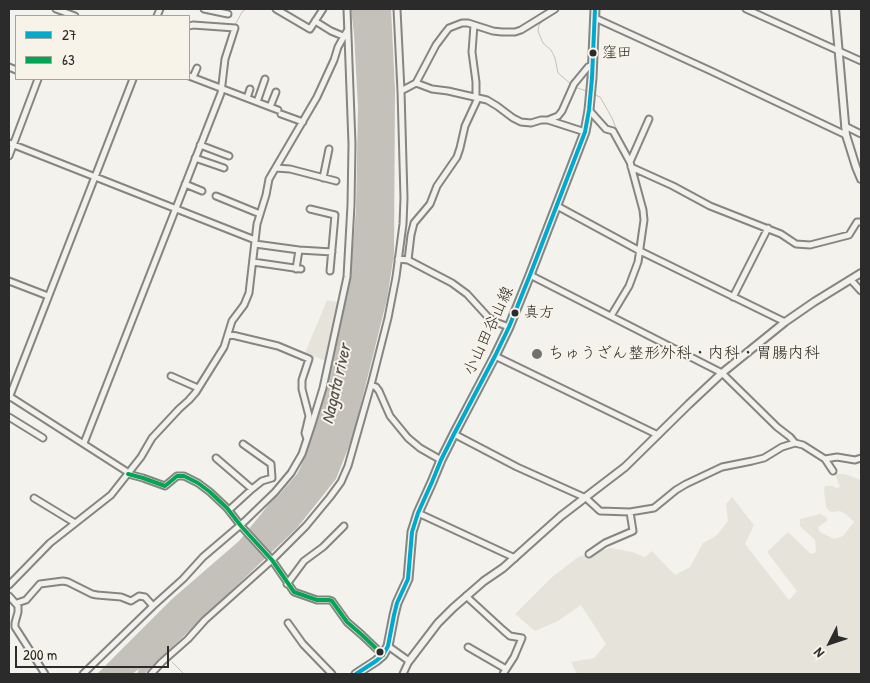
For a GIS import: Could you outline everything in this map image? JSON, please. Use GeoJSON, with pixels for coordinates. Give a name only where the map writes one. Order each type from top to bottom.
{"type":"FeatureCollection","features":[{"type":"Feature","properties":{"kind":"main road","name":"小山田谷山線"},"geometry":{"type":"LineString","coordinates":[[356,674],[383,655],[388,646],[396,609],[408,579],[412,532],[418,513],[441,460],[509,327],[585,132],[592,78],[595,9]]}},
{"type":"Feature","properties":{"kind":"street"},"geometry":{"type":"LineString","coordinates":[[56,9],[64,12]]}},
{"type":"Feature","properties":{"kind":"street"},"geometry":{"type":"LineString","coordinates":[[204,9],[228,14]]}},
{"type":"Feature","properties":{"kind":"street"},"geometry":{"type":"LineString","coordinates":[[276,9],[287,12],[310,29],[323,9]]}},
{"type":"Feature","properties":{"kind":"street"},"geometry":{"type":"LineString","coordinates":[[83,674],[183,579],[203,557],[241,526],[284,482],[302,454],[323,388],[347,277],[352,144],[346,9]]}},
{"type":"Feature","properties":{"kind":"street"},"geometry":{"type":"LineString","coordinates":[[151,674],[205,620],[272,560],[311,521],[341,482],[348,466],[388,318],[403,224],[404,198],[398,9]]}},
{"type":"Feature","properties":{"kind":"street"},"geometry":{"type":"LineString","coordinates":[[401,91],[416,83],[428,58],[450,28],[462,23],[468,23],[492,31],[515,32],[555,9]]}},
{"type":"Feature","properties":{"kind":"street"},"geometry":{"type":"LineString","coordinates":[[746,9],[861,62]]}},
{"type":"Feature","properties":{"kind":"street"},"geometry":{"type":"LineString","coordinates":[[835,9],[846,135],[861,179]]}},
{"type":"Feature","properties":{"kind":"street"},"geometry":{"type":"LineString","coordinates":[[595,18],[846,135]]}},
{"type":"Feature","properties":{"kind":"street"},"geometry":{"type":"LineString","coordinates":[[315,21],[343,36]]}},
{"type":"Feature","properties":{"kind":"street"},"geometry":{"type":"LineString","coordinates":[[408,260],[414,223],[430,204],[437,186],[457,157],[465,126],[477,98],[472,52],[474,25]]}},
{"type":"Feature","properties":{"kind":"street"},"geometry":{"type":"LineString","coordinates":[[84,443],[221,93],[226,59],[235,28],[190,26]]}},
{"type":"Feature","properties":{"kind":"street"},"geometry":{"type":"LineString","coordinates":[[9,585],[50,543],[111,495],[141,457],[152,438],[189,400],[224,347],[232,321],[247,300],[257,224],[270,179],[317,97],[347,30]]}},
{"type":"Feature","properties":{"kind":"street"},"geometry":{"type":"LineString","coordinates":[[548,120],[558,116],[562,111],[573,86],[588,67],[592,65]]}},
{"type":"Feature","properties":{"kind":"street"},"geometry":{"type":"LineString","coordinates":[[197,68],[191,77],[270,107],[303,122]]}},
{"type":"Feature","properties":{"kind":"street"},"geometry":{"type":"LineString","coordinates":[[257,102],[265,79]]}},
{"type":"Feature","properties":{"kind":"street"},"geometry":{"type":"LineString","coordinates":[[9,156],[11,144],[38,80]]}},
{"type":"Feature","properties":{"kind":"street"},"geometry":{"type":"LineString","coordinates":[[133,80],[9,396],[129,473],[165,486],[178,476],[184,476],[215,495],[272,560],[294,592],[317,600],[332,601],[347,622],[383,655]]}},
{"type":"Feature","properties":{"kind":"street"},"geometry":{"type":"LineString","coordinates":[[416,83],[432,89],[487,100],[521,122],[531,123],[548,120],[585,132]]}},
{"type":"Feature","properties":{"kind":"street"},"geometry":{"type":"LineString","coordinates":[[247,98],[250,89]]}},
{"type":"Feature","properties":{"kind":"street"},"geometry":{"type":"LineString","coordinates":[[270,107],[276,92]]}},
{"type":"Feature","properties":{"kind":"street"},"geometry":{"type":"LineString","coordinates":[[589,110],[606,129],[613,131],[631,164],[643,210],[644,220],[638,262],[632,279],[611,316]]}},
{"type":"Feature","properties":{"kind":"street"},"geometry":{"type":"LineString","coordinates":[[631,164],[649,119]]}},
{"type":"Feature","properties":{"kind":"street"},"geometry":{"type":"LineString","coordinates":[[845,126],[861,134]]}},
{"type":"Feature","properties":{"kind":"street"},"geometry":{"type":"LineString","coordinates":[[11,144],[175,208],[255,242],[299,250],[332,252]]}},
{"type":"Feature","properties":{"kind":"street"},"geometry":{"type":"LineString","coordinates":[[200,145],[229,156]]}},
{"type":"Feature","properties":{"kind":"street"},"geometry":{"type":"LineString","coordinates":[[323,178],[329,149]]}},
{"type":"Feature","properties":{"kind":"street"},"geometry":{"type":"LineString","coordinates":[[195,158],[224,168]]}},
{"type":"Feature","properties":{"kind":"street"},"geometry":{"type":"LineString","coordinates":[[631,164],[710,206],[768,228],[796,244],[810,245],[849,235],[857,222],[861,222]]}},
{"type":"Feature","properties":{"kind":"street"},"geometry":{"type":"LineString","coordinates":[[276,168],[290,169],[336,181]]}},
{"type":"Feature","properties":{"kind":"street"},"geometry":{"type":"LineString","coordinates":[[185,184],[202,190]]}},
{"type":"Feature","properties":{"kind":"street"},"geometry":{"type":"LineString","coordinates":[[216,196],[260,214]]}},
{"type":"Feature","properties":{"kind":"street"},"geometry":{"type":"LineString","coordinates":[[556,206],[640,251],[785,322]]}},
{"type":"Feature","properties":{"kind":"street"},"geometry":{"type":"LineString","coordinates":[[310,209],[334,216],[330,271]]}},
{"type":"Feature","properties":{"kind":"street"},"geometry":{"type":"LineString","coordinates":[[733,297],[768,228]]}},
{"type":"Feature","properties":{"kind":"street"},"geometry":{"type":"LineString","coordinates":[[253,262],[298,269],[299,250]]}},
{"type":"Feature","properties":{"kind":"street"},"geometry":{"type":"LineString","coordinates":[[398,259],[408,260],[459,288],[488,317],[509,327]]}},
{"type":"Feature","properties":{"kind":"street"},"geometry":{"type":"LineString","coordinates":[[403,674],[408,660],[438,623],[466,596],[503,568],[550,526],[625,468],[722,373],[785,322],[861,273]]}},
{"type":"Feature","properties":{"kind":"street"},"geometry":{"type":"LineString","coordinates":[[530,275],[722,373],[795,443],[803,445],[825,459],[833,471]]}},
{"type":"Feature","properties":{"kind":"street"},"geometry":{"type":"LineString","coordinates":[[851,280],[861,291]]}},
{"type":"Feature","properties":{"kind":"street"},"geometry":{"type":"LineString","coordinates":[[9,281],[48,296]]}},
{"type":"Feature","properties":{"kind":"street"},"geometry":{"type":"LineString","coordinates":[[228,334],[278,346],[308,359],[302,380],[302,389],[309,416],[305,433],[307,440]]}},
{"type":"Feature","properties":{"kind":"street"},"geometry":{"type":"LineString","coordinates":[[495,356],[658,436]]}},
{"type":"Feature","properties":{"kind":"street"},"geometry":{"type":"LineString","coordinates":[[171,376],[198,388]]}},
{"type":"Feature","properties":{"kind":"street"},"geometry":{"type":"LineString","coordinates":[[371,385],[379,391],[390,416],[408,438],[420,448],[441,460]]}},
{"type":"Feature","properties":{"kind":"street"},"geometry":{"type":"LineString","coordinates":[[9,417],[44,438]]}},
{"type":"Feature","properties":{"kind":"street"},"geometry":{"type":"LineString","coordinates":[[454,434],[517,467],[586,498],[600,511],[630,512],[654,508],[676,490],[722,467],[764,458],[782,447],[795,443]]}},
{"type":"Feature","properties":{"kind":"street"},"geometry":{"type":"LineString","coordinates":[[229,510],[262,481],[272,478],[271,464],[243,444]]}},
{"type":"Feature","properties":{"kind":"street"},"geometry":{"type":"LineString","coordinates":[[825,459],[837,457],[855,460],[861,458]]}},
{"type":"Feature","properties":{"kind":"street"},"geometry":{"type":"LineString","coordinates":[[216,458],[252,489]]}},
{"type":"Feature","properties":{"kind":"street"},"geometry":{"type":"LineString","coordinates":[[34,498],[75,523]]}},
{"type":"Feature","properties":{"kind":"street"},"geometry":{"type":"LineString","coordinates":[[588,554],[605,543],[633,532],[630,512]]}},
{"type":"Feature","properties":{"kind":"street"},"geometry":{"type":"LineString","coordinates":[[418,513],[514,558]]}},
{"type":"Feature","properties":{"kind":"street"},"geometry":{"type":"LineString","coordinates":[[288,584],[304,561],[323,547],[344,526]]}},
{"type":"Feature","properties":{"kind":"street"},"geometry":{"type":"LineString","coordinates":[[17,603],[26,600],[40,584],[63,581],[97,595],[121,597],[132,601],[139,596],[145,597],[153,606]]}},
{"type":"Feature","properties":{"kind":"street"},"geometry":{"type":"LineString","coordinates":[[9,596],[17,603],[19,609],[15,627],[45,674]]}},
{"type":"Feature","properties":{"kind":"street"},"geometry":{"type":"LineString","coordinates":[[466,596],[510,636],[522,638],[514,657],[504,672],[468,647]]}},
{"type":"Feature","properties":{"kind":"street"},"geometry":{"type":"LineString","coordinates":[[288,623],[303,644],[332,674]]}},
{"type":"Feature","properties":{"kind":"street"},"geometry":{"type":"LineString","coordinates":[[388,646],[408,660]]}},
{"type":"Feature","properties":{"kind":"shaded area"},"geometry":{"type":"Polygon","coordinates":[[[327,300],[341,303],[326,361],[305,353],[327,300]]]}},
{"type":"Feature","properties":{"kind":"shaded area"},"geometry":{"type":"Polygon","coordinates":[[[835,474],[844,474],[861,480],[861,674],[577,674],[571,662],[594,658],[606,644],[581,605],[558,621],[535,631],[515,614],[551,578],[578,557],[611,548],[632,552],[645,557],[652,551],[675,575],[690,567],[703,543],[716,536],[728,521],[726,504],[732,497],[754,525],[745,544],[789,600],[797,591],[767,552],[788,532],[811,554],[816,552],[815,540],[800,526],[800,519],[820,514],[827,518],[827,521],[818,527],[820,532],[834,539],[843,536],[854,522],[840,511],[829,511],[826,507],[825,486],[840,487],[835,474]]]}},
{"type":"Feature","properties":{"kind":"water","name":"Nagata river"},"geometry":{"type":"Polygon","coordinates":[[[351,9],[391,9],[395,90],[394,254],[387,299],[353,436],[336,479],[297,528],[144,674],[137,674],[139,669],[132,674],[97,674],[172,599],[239,541],[275,497],[279,495],[297,474],[301,466],[327,386],[350,282],[356,209],[358,107],[351,9]]]}},
{"type":"Feature","properties":{"kind":"waterway"},"geometry":{"type":"LineString","coordinates":[[235,25],[242,12],[246,9]]}},
{"type":"Feature","properties":{"kind":"waterway"},"geometry":{"type":"LineString","coordinates":[[547,17],[539,25],[538,31],[543,43],[551,50],[555,58],[558,73],[572,85]]}},
{"type":"Feature","properties":{"kind":"waterway"},"geometry":{"type":"LineString","coordinates":[[575,87],[586,91]]}},
{"type":"Feature","properties":{"kind":"waterway"},"geometry":{"type":"LineString","coordinates":[[595,95],[600,97],[603,102],[620,138]]}},
{"type":"Feature","properties":{"kind":"waterway"},"geometry":{"type":"LineString","coordinates":[[172,662],[184,674]]}},
{"type":"Feature","properties":{"kind":"transit line","name":"27"},"geometry":{"type":"LineString","coordinates":[[356,674],[383,655],[388,646],[397,603],[408,579],[412,532],[418,513],[441,460],[509,327],[585,132],[592,78],[595,9]]}},
{"type":"Feature","properties":{"kind":"transit line","name":"63"},"geometry":{"type":"LineString","coordinates":[[128,474],[165,486],[177,476],[184,476],[198,483],[227,508],[272,560],[294,592],[317,600],[332,601],[347,622],[383,655]]}},
{"type":"Feature","properties":{"kind":"place","name":"窪田"},"geometry":{"type":"Point","coordinates":[593,53]}},
{"type":"Feature","properties":{"kind":"place","name":"真方"},"geometry":{"type":"Point","coordinates":[515,313]}},
{"type":"Feature","properties":{"kind":"place","name":"ちゅうざん整形外科・内科・胃腸内科"},"geometry":{"type":"Point","coordinates":[537,354]}}]}
